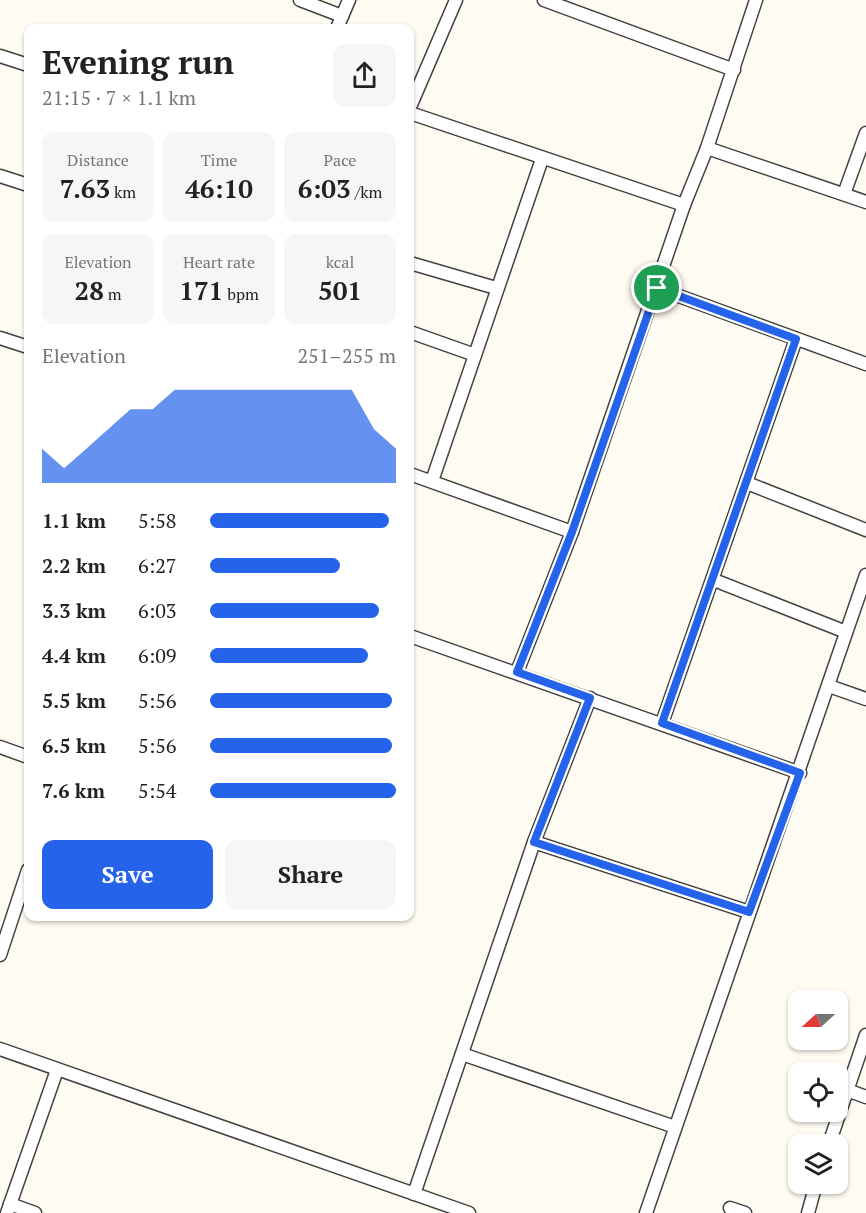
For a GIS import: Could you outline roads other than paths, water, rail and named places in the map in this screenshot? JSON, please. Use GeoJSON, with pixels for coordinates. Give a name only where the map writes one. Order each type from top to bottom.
{"type":"FeatureCollection","features":[{"type":"Feature","properties":{"kind":"street"},"geometry":{"type":"LineString","coordinates":[[300,0],[340,22],[349,0]]}},
{"type":"Feature","properties":{"kind":"street"},"geometry":{"type":"LineString","coordinates":[[414,98],[456,0]]}},
{"type":"Feature","properties":{"kind":"street"},"geometry":{"type":"LineString","coordinates":[[544,0],[734,70]]}},
{"type":"Feature","properties":{"kind":"street"},"geometry":{"type":"LineString","coordinates":[[517,672],[572,532],[684,205],[734,70],[756,0]]}},
{"type":"Feature","properties":{"kind":"street"},"geometry":{"type":"LineString","coordinates":[[0,56],[24,64]]}},
{"type":"Feature","properties":{"kind":"street"},"geometry":{"type":"LineString","coordinates":[[414,114],[684,205]]}},
{"type":"Feature","properties":{"kind":"street"},"geometry":{"type":"LineString","coordinates":[[844,194],[866,133]]}},
{"type":"Feature","properties":{"kind":"street"},"geometry":{"type":"LineString","coordinates":[[707,148],[866,202]]}},
{"type":"Feature","properties":{"kind":"street"},"geometry":{"type":"LineString","coordinates":[[432,481],[496,288],[542,159]]}},
{"type":"Feature","properties":{"kind":"street"},"geometry":{"type":"LineString","coordinates":[[0,176],[24,185]]}},
{"type":"Feature","properties":{"kind":"street"},"geometry":{"type":"LineString","coordinates":[[414,264],[496,288]]}},
{"type":"Feature","properties":{"kind":"street"},"geometry":{"type":"LineString","coordinates":[[657,288],[866,364]]}},
{"type":"Feature","properties":{"kind":"street"},"geometry":{"type":"LineString","coordinates":[[414,333],[475,355]]}},
{"type":"Feature","properties":{"kind":"street"},"geometry":{"type":"LineString","coordinates":[[0,338],[24,346]]}},
{"type":"Feature","properties":{"kind":"street"},"geometry":{"type":"LineString","coordinates":[[662,723],[714,580],[796,339]]}},
{"type":"Feature","properties":{"kind":"street"},"geometry":{"type":"LineString","coordinates":[[414,475],[572,532]]}},
{"type":"Feature","properties":{"kind":"street"},"geometry":{"type":"LineString","coordinates":[[747,483],[866,530]]}},
{"type":"Feature","properties":{"kind":"street"},"geometry":{"type":"LineString","coordinates":[[646,1213],[749,912],[800,773],[866,575]]}},
{"type":"Feature","properties":{"kind":"street"},"geometry":{"type":"LineString","coordinates":[[714,580],[846,632]]}},
{"type":"Feature","properties":{"kind":"street"},"geometry":{"type":"LineString","coordinates":[[414,637],[800,773]]}},
{"type":"Feature","properties":{"kind":"street"},"geometry":{"type":"LineString","coordinates":[[829,686],[866,699]]}},
{"type":"Feature","properties":{"kind":"street"},"geometry":{"type":"LineString","coordinates":[[414,1194],[534,842],[590,698]]}},
{"type":"Feature","properties":{"kind":"street"},"geometry":{"type":"LineString","coordinates":[[0,747],[24,756]]}},
{"type":"Feature","properties":{"kind":"street"},"geometry":{"type":"LineString","coordinates":[[534,842],[749,912]]}},
{"type":"Feature","properties":{"kind":"street"},"geometry":{"type":"LineString","coordinates":[[0,955],[24,882]]}},
{"type":"Feature","properties":{"kind":"street"},"geometry":{"type":"LineString","coordinates":[[848,1087],[866,1035]]}},
{"type":"Feature","properties":{"kind":"street"},"geometry":{"type":"LineString","coordinates":[[0,1049],[469,1213]]}},
{"type":"Feature","properties":{"kind":"street"},"geometry":{"type":"LineString","coordinates":[[462,1054],[675,1127]]}},
{"type":"Feature","properties":{"kind":"street"},"geometry":{"type":"LineString","coordinates":[[35,1213],[8,1209],[57,1070]]}},
{"type":"Feature","properties":{"kind":"street"},"geometry":{"type":"LineString","coordinates":[[848,1090],[866,1097]]}},
{"type":"Feature","properties":{"kind":"street"},"geometry":{"type":"LineString","coordinates":[[808,1213],[813,1194]]}},
{"type":"Feature","properties":{"kind":"street"},"geometry":{"type":"LineString","coordinates":[[730,1208],[746,1213]]}}]}
